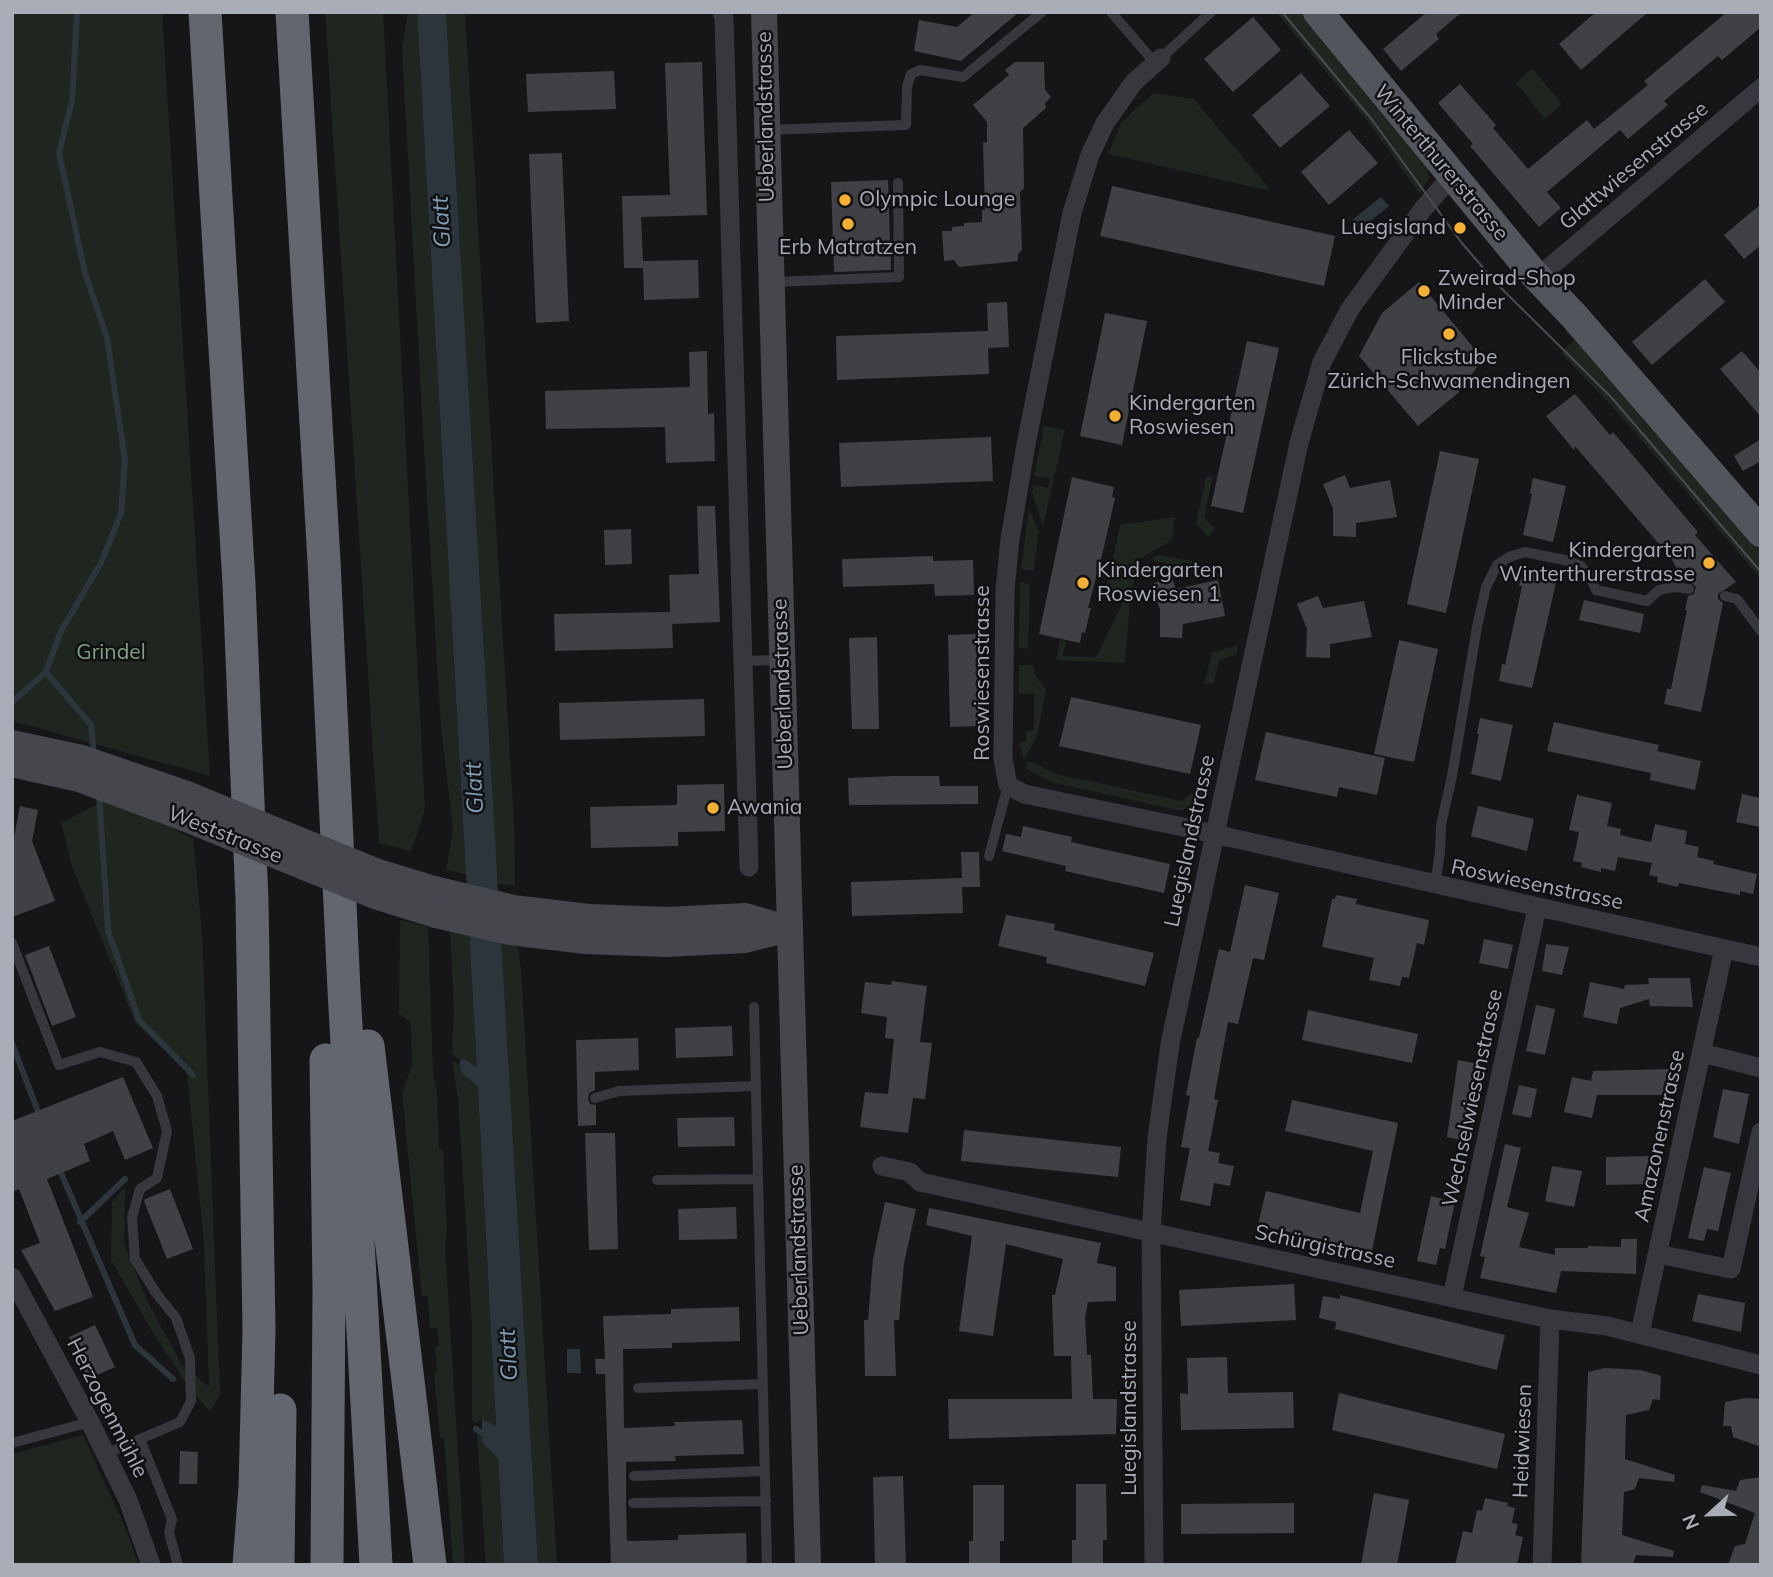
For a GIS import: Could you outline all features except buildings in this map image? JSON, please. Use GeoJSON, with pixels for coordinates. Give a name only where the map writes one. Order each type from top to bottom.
{"type":"FeatureCollection","features":[{"type":"Feature","properties":{"kind":"highway"},"geometry":{"type":"LineString","coordinates":[[205,12],[239,584],[252,901],[259,1330],[255,1487],[249,1565]]}},
{"type":"Feature","properties":{"kind":"highway"},"geometry":{"type":"LineString","coordinates":[[228,12],[261,585],[274,900],[280,1218],[278,1565]]}},
{"type":"Feature","properties":{"kind":"highway"},"geometry":{"type":"LineString","coordinates":[[292,12],[324,547],[345,1016],[376,1565]]}},
{"type":"Feature","properties":{"kind":"highway"},"geometry":{"type":"LineString","coordinates":[[327,1565],[328,1193],[323,914],[334,776]]}},
{"type":"Feature","properties":{"kind":"highway"},"geometry":{"type":"LineString","coordinates":[[338,832],[359,948],[369,1058],[430,1565]]}},
{"type":"Feature","properties":{"kind":"main road","name":"Ueberlandstrasse"},"geometry":{"type":"LineString","coordinates":[[764,12],[808,1565]]}},
{"type":"Feature","properties":{"kind":"main road","name":"Winterthurerstrasse"},"geometry":{"type":"LineString","coordinates":[[1318,12],[1537,278],[1574,316],[1761,532]]}},
{"type":"Feature","properties":{"kind":"main road","name":"Weststrasse"},"geometry":{"type":"LineString","coordinates":[[12,743],[82,758],[187,794],[378,872],[435,902]]}},
{"type":"Feature","properties":{"kind":"main road","name":"Weststrasse"},"geometry":{"type":"LineString","coordinates":[[12,764],[79,779],[184,818],[375,896],[435,902]]}},
{"type":"Feature","properties":{"kind":"main road"},"geometry":{"type":"LineString","coordinates":[[435,902],[510,932],[586,941],[665,932],[744,916],[790,929]]}},
{"type":"Feature","properties":{"kind":"street","name":"Ueberlandstrasse"},"geometry":{"type":"LineString","coordinates":[[722,12],[749,867]]}},
{"type":"Feature","properties":{"kind":"street","name":"Roswiesenstrasse"},"geometry":{"type":"LineString","coordinates":[[1158,60],[1134,82],[1105,123],[1090,155],[1072,213],[1026,444],[1010,540],[1005,590],[1003,759],[1008,785],[1024,794],[1761,957]]}},
{"type":"Feature","properties":{"kind":"street","name":"Glattwiesenstrasse"},"geometry":{"type":"LineString","coordinates":[[1537,278],[1761,88]]}},
{"type":"Feature","properties":{"kind":"street","name":"Luegislandstrasse"},"geometry":{"type":"LineString","coordinates":[[1154,1565],[1151,1233],[1157,1138],[1170,1044],[1214,834],[1299,443],[1322,362],[1349,309],[1423,209],[1452,176]]}},
{"type":"Feature","properties":{"kind":"street","name":"Wechselwiesenstrasse"},"geometry":{"type":"LineString","coordinates":[[1452,1297],[1537,908]]}},
{"type":"Feature","properties":{"kind":"street","name":"Amazonenstrasse"},"geometry":{"type":"LineString","coordinates":[[1640,1334],[1724,949]]}},
{"type":"Feature","properties":{"kind":"street"},"geometry":{"type":"LineString","coordinates":[[1702,1053],[1761,1068]]}},
{"type":"Feature","properties":{"kind":"street"},"geometry":{"type":"LineString","coordinates":[[1658,1254],[1731,1269],[1761,1132]]}},
{"type":"Feature","properties":{"kind":"street","name":"Schürgistrasse"},"geometry":{"type":"LineString","coordinates":[[882,1166],[910,1172],[920,1182],[1550,1319],[1607,1326],[1761,1365]]}},
{"type":"Feature","properties":{"kind":"street","name":"Herzogenmühle"},"geometry":{"type":"LineString","coordinates":[[12,1277],[90,1422],[128,1500],[151,1565]]}},
{"type":"Feature","properties":{"kind":"street","name":"Heidwiesen"},"geometry":{"type":"LineString","coordinates":[[1542,1565],[1550,1319]]}},
{"type":"Feature","properties":{"kind":"lane"},"geometry":{"type":"LineString","coordinates":[[767,130],[906,125],[907,87],[911,74],[920,70],[963,77],[1042,12]]}},
{"type":"Feature","properties":{"kind":"lane"},"geometry":{"type":"LineString","coordinates":[[1111,12],[1158,60]]}},
{"type":"Feature","properties":{"kind":"lane","name":"Roswiesenstrasse"},"geometry":{"type":"LineString","coordinates":[[1158,60],[1211,12]]}},
{"type":"Feature","properties":{"kind":"lane"},"geometry":{"type":"LineString","coordinates":[[770,282],[899,277],[898,183]]}},
{"type":"Feature","properties":{"kind":"lane"},"geometry":{"type":"LineString","coordinates":[[1434,885],[1440,852],[1441,825],[1477,627],[1486,586],[1497,565],[1509,557],[1525,552],[1569,561],[1581,566],[1590,576],[1596,590],[1647,601],[1659,590],[1674,587],[1689,589]]}},
{"type":"Feature","properties":{"kind":"lane"},"geometry":{"type":"LineString","coordinates":[[1725,596],[1737,599],[1761,631]]}},
{"type":"Feature","properties":{"kind":"lane"},"geometry":{"type":"LineString","coordinates":[[743,662],[782,660]]}},
{"type":"Feature","properties":{"kind":"lane"},"geometry":{"type":"LineString","coordinates":[[989,856],[1008,785]]}},
{"type":"Feature","properties":{"kind":"lane"},"geometry":{"type":"LineString","coordinates":[[12,943],[59,1065],[100,1052],[136,1062],[157,1096],[167,1131],[157,1178],[140,1189],[132,1217],[135,1259],[156,1293],[176,1318],[190,1358],[191,1401],[180,1422],[105,1454]]}},
{"type":"Feature","properties":{"kind":"lane"},"geometry":{"type":"LineString","coordinates":[[754,1007],[767,1565]]}},
{"type":"Feature","properties":{"kind":"lane"},"geometry":{"type":"LineString","coordinates":[[596,1098],[619,1091],[756,1086]]}},
{"type":"Feature","properties":{"kind":"lane"},"geometry":{"type":"LineString","coordinates":[[657,1180],[758,1179]]}},
{"type":"Feature","properties":{"kind":"lane"},"geometry":{"type":"LineString","coordinates":[[638,1388],[763,1384]]}},
{"type":"Feature","properties":{"kind":"lane"},"geometry":{"type":"LineString","coordinates":[[12,1443],[90,1422]]}},
{"type":"Feature","properties":{"kind":"lane"},"geometry":{"type":"LineString","coordinates":[[140,1439],[172,1519],[169,1534],[178,1565]]}},
{"type":"Feature","properties":{"kind":"lane"},"geometry":{"type":"LineString","coordinates":[[634,1476],[765,1471]]}},
{"type":"Feature","properties":{"kind":"lane"},"geometry":{"type":"LineString","coordinates":[[634,1503],[766,1500]]}},
{"type":"Feature","properties":{"kind":"green space","name":"Grindel"},"geometry":{"type":"Polygon","coordinates":[[[12,12],[162,12],[210,776],[12,721],[12,12]]]}},
{"type":"Feature","properties":{"kind":"green space"},"geometry":{"type":"Polygon","coordinates":[[[325,12],[383,12],[425,809],[411,852],[379,843],[325,12]]]}},
{"type":"Feature","properties":{"kind":"green space"},"geometry":{"type":"Polygon","coordinates":[[[408,12],[417,12],[466,874],[446,870],[453,829],[441,727],[424,450],[402,48],[408,12]]]}},
{"type":"Feature","properties":{"kind":"green space"},"geometry":{"type":"Polygon","coordinates":[[[446,12],[465,12],[514,822],[515,886],[496,883],[446,12]]]}},
{"type":"Feature","properties":{"kind":"green space"},"geometry":{"type":"Polygon","coordinates":[[[1276,12],[1302,12],[1427,165],[1429,178],[1420,194],[1369,123],[1276,12]]]}},
{"type":"Feature","properties":{"kind":"green space"},"geometry":{"type":"Polygon","coordinates":[[[1532,68],[1562,104],[1545,119],[1516,83],[1532,68]]]}},
{"type":"Feature","properties":{"kind":"green space"},"geometry":{"type":"Polygon","coordinates":[[[1153,93],[1194,99],[1269,188],[1267,190],[1108,154],[1121,123],[1153,93]]]}},
{"type":"Feature","properties":{"kind":"green space"},"geometry":{"type":"Polygon","coordinates":[[[1569,327],[1761,551],[1761,579],[1620,415],[1561,353],[1574,340],[1565,331],[1569,327]]]}},
{"type":"Feature","properties":{"kind":"green space"},"geometry":{"type":"Polygon","coordinates":[[[1044,426],[1065,430],[1043,526],[1032,493],[1033,485],[1048,488],[1050,479],[1034,476],[1044,426]]]}},
{"type":"Feature","properties":{"kind":"green space"},"geometry":{"type":"Polygon","coordinates":[[[1213,476],[1204,518],[1215,529],[1208,537],[1196,523],[1206,477],[1213,476]]]}},
{"type":"Feature","properties":{"kind":"green space"},"geometry":{"type":"Polygon","coordinates":[[[1029,508],[1039,533],[1033,571],[1021,569],[1029,508]]]}},
{"type":"Feature","properties":{"kind":"green space"},"geometry":{"type":"Polygon","coordinates":[[[1175,517],[1172,540],[1138,560],[1130,600],[1125,663],[1056,660],[1060,640],[1066,642],[1063,656],[1096,657],[1124,600],[1107,587],[1120,525],[1175,517]]]}},
{"type":"Feature","properties":{"kind":"green space"},"geometry":{"type":"Polygon","coordinates":[[[1158,555],[1199,562],[1196,569],[1152,559],[1158,555]]]}},
{"type":"Feature","properties":{"kind":"green space"},"geometry":{"type":"Polygon","coordinates":[[[1020,582],[1030,584],[1028,649],[1019,648],[1020,582]]]}},
{"type":"Feature","properties":{"kind":"green space"},"geometry":{"type":"Polygon","coordinates":[[[1238,645],[1236,655],[1219,660],[1214,683],[1204,684],[1212,653],[1238,645]]]}},
{"type":"Feature","properties":{"kind":"green space"},"geometry":{"type":"Polygon","coordinates":[[[1019,665],[1033,665],[1037,678],[1046,689],[1037,736],[1024,760],[1019,742],[1026,742],[1026,731],[1034,731],[1034,694],[1019,693],[1019,665]]]}},
{"type":"Feature","properties":{"kind":"green space"},"geometry":{"type":"Polygon","coordinates":[[[1029,761],[1057,774],[1181,801],[1208,784],[1206,795],[1181,811],[1051,782],[1027,769],[1029,761]]]}},
{"type":"Feature","properties":{"kind":"green space"},"geometry":{"type":"Polygon","coordinates":[[[107,799],[193,838],[202,932],[220,1395],[210,1412],[188,1386],[153,1333],[111,1260],[112,1202],[125,1187],[124,1243],[147,1301],[181,1363],[209,1387],[204,1241],[187,1072],[135,1022],[72,866],[61,823],[107,799]]]}},
{"type":"Feature","properties":{"kind":"green space"},"geometry":{"type":"Polygon","coordinates":[[[400,920],[428,927],[433,1071],[437,1094],[439,1147],[443,1153],[447,1230],[445,1245],[465,1565],[453,1565],[444,1438],[440,1437],[434,1373],[437,1371],[435,1347],[439,1346],[437,1328],[430,1328],[428,1296],[422,1296],[402,1092],[412,1065],[411,1023],[399,1014],[400,920]]]}},
{"type":"Feature","properties":{"kind":"green space"},"geometry":{"type":"Polygon","coordinates":[[[450,931],[471,935],[477,1069],[465,1059],[460,1060],[452,1054],[454,1009],[450,931]]]}},
{"type":"Feature","properties":{"kind":"green space"},"geometry":{"type":"Polygon","coordinates":[[[500,941],[518,944],[521,971],[557,1565],[538,1565],[500,941]]]}},
{"type":"Feature","properties":{"kind":"green space"},"geometry":{"type":"Polygon","coordinates":[[[452,1060],[460,1065],[461,1072],[478,1090],[496,1427],[482,1419],[476,1423],[472,1422],[472,1326],[458,1100],[452,1060]]]}},
{"type":"Feature","properties":{"kind":"green space"},"geometry":{"type":"Polygon","coordinates":[[[477,1434],[498,1458],[504,1565],[486,1565],[477,1434]]]}},
{"type":"Feature","properties":{"kind":"green space"},"geometry":{"type":"Polygon","coordinates":[[[83,1435],[123,1522],[139,1565],[12,1565],[12,1454],[83,1435]]]}},
{"type":"Feature","properties":{"kind":"water","name":"Glatt"},"geometry":{"type":"Polygon","coordinates":[[[417,12],[446,12],[538,1565],[504,1565],[498,1458],[483,1444],[482,1437],[482,1419],[496,1426],[478,1090],[461,1072],[460,1065],[460,1060],[465,1059],[477,1068],[417,12]]]}},
{"type":"Feature","properties":{"kind":"water"},"geometry":{"type":"Polygon","coordinates":[[[1381,197],[1389,206],[1360,230],[1352,220],[1381,197]]]}},
{"type":"Feature","properties":{"kind":"water"},"geometry":{"type":"Polygon","coordinates":[[[567,1349],[580,1349],[581,1373],[567,1373],[567,1349]]]}},
{"type":"Feature","properties":{"kind":"waterway"},"geometry":{"type":"LineString","coordinates":[[12,702],[46,672],[61,631],[101,563],[121,513],[125,460],[107,338],[85,273],[59,153],[72,101],[77,12]]}},
{"type":"Feature","properties":{"kind":"waterway"},"geometry":{"type":"LineString","coordinates":[[46,672],[91,725],[94,755]]}},
{"type":"Feature","properties":{"kind":"waterway"},"geometry":{"type":"LineString","coordinates":[[99,793],[108,930],[139,1020],[193,1075]]}},
{"type":"Feature","properties":{"kind":"waterway"},"geometry":{"type":"LineString","coordinates":[[12,1043],[40,1117]]}},
{"type":"Feature","properties":{"kind":"waterway"},"geometry":{"type":"LineString","coordinates":[[58,1166],[135,1345],[173,1379]]}},
{"type":"Feature","properties":{"kind":"waterway"},"geometry":{"type":"LineString","coordinates":[[80,1222],[125,1179]]}},
{"type":"Feature","properties":{"kind":"waterway"},"geometry":{"type":"LineString","coordinates":[[476,1429],[489,1438]]}},
{"type":"Feature","properties":{"kind":"tram line"},"geometry":{"type":"LineString","coordinates":[[1282,12],[1373,121],[1461,242],[1497,284],[1612,398],[1761,572]]}},
{"type":"Feature","properties":{"kind":"place","name":"Olympic Lounge"},"geometry":{"type":"Point","coordinates":[845,200]}},
{"type":"Feature","properties":{"kind":"place","name":"Erb Matratzen"},"geometry":{"type":"Point","coordinates":[848,224]}},
{"type":"Feature","properties":{"kind":"place","name":"Luegisland"},"geometry":{"type":"Point","coordinates":[1460,228]}},
{"type":"Feature","properties":{"kind":"place","name":"Zweirad-Shop Minder"},"geometry":{"type":"Point","coordinates":[1424,291]}},
{"type":"Feature","properties":{"kind":"place","name":"Flickstube Zürich-Schwamendingen"},"geometry":{"type":"Point","coordinates":[1449,334]}},
{"type":"Feature","properties":{"kind":"place","name":"Kindergarten Roswiesen"},"geometry":{"type":"Point","coordinates":[1115,416]}},
{"type":"Feature","properties":{"kind":"place","name":"Kindergarten Winterthurerstrasse"},"geometry":{"type":"Point","coordinates":[1709,563]}},
{"type":"Feature","properties":{"kind":"place","name":"Kindergarten Roswiesen 1"},"geometry":{"type":"Point","coordinates":[1083,583]}},
{"type":"Feature","properties":{"kind":"place","name":"Awania"},"geometry":{"type":"Point","coordinates":[713,808]}}]}
